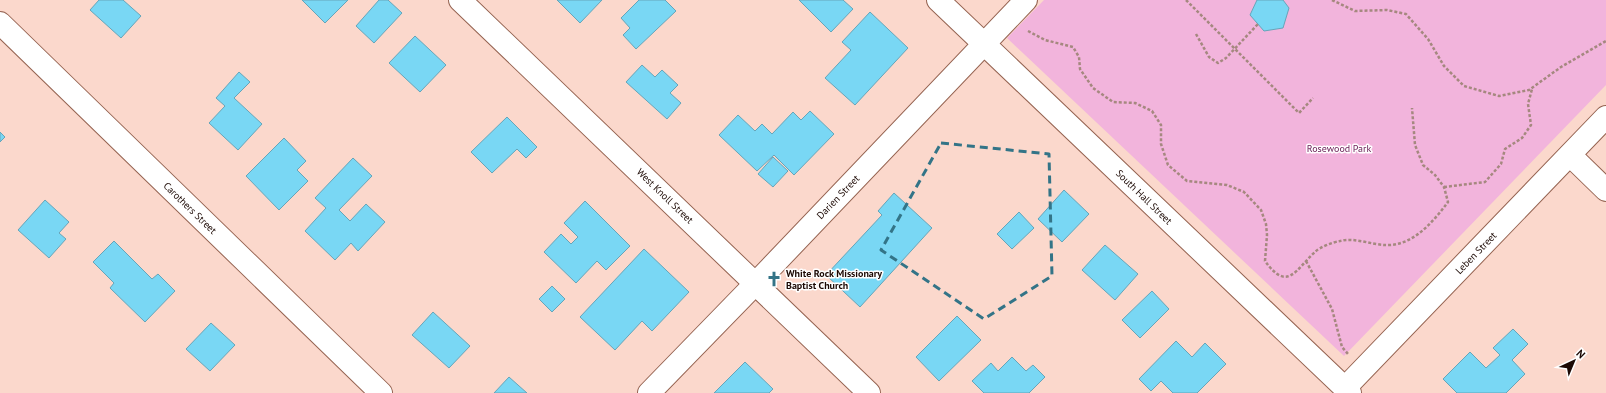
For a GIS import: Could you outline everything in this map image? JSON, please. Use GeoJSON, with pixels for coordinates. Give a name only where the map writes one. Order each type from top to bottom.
{"type":"FeatureCollection","features":[{"type":"Feature","properties":{"kind":"street","name":"West Knoll Street"},"geometry":{"type":"LineString","coordinates":[[460,0],[869,393]]}},
{"type":"Feature","properties":{"kind":"street","name":"South Hall Street"},"geometry":{"type":"LineString","coordinates":[[938,0],[1347,391]]}},
{"type":"Feature","properties":{"kind":"street","name":"Darien Street"},"geometry":{"type":"LineString","coordinates":[[649,393],[1026,0]]}},
{"type":"Feature","properties":{"kind":"street","name":"Carothers Street"},"geometry":{"type":"LineString","coordinates":[[0,23],[381,393]]}},
{"type":"Feature","properties":{"kind":"street","name":"Leben Street"},"geometry":{"type":"LineString","coordinates":[[1347,391],[1364,369],[1606,117]]}},
{"type":"Feature","properties":{"kind":"street"},"geometry":{"type":"LineString","coordinates":[[1570,155],[1606,190]]}},
{"type":"Feature","properties":{"kind":"path"},"geometry":{"type":"LineString","coordinates":[[1186,0],[1299,113],[1312,98]]}},
{"type":"Feature","properties":{"kind":"path"},"geometry":{"type":"LineString","coordinates":[[1332,0],[1355,10],[1387,10],[1406,14],[1428,38],[1444,66],[1464,86],[1499,96],[1530,90],[1561,67],[1606,40]]}},
{"type":"Feature","properties":{"kind":"path"},"geometry":{"type":"LineString","coordinates":[[1196,34],[1209,57],[1218,63],[1226,58],[1258,24]]}},
{"type":"Feature","properties":{"kind":"path"},"geometry":{"type":"LineString","coordinates":[[1027,31],[1045,40],[1073,47],[1079,57],[1080,69],[1093,88],[1113,102],[1135,103],[1152,111],[1162,125],[1161,144],[1168,165],[1187,181],[1227,185],[1244,192],[1261,210],[1266,224],[1267,235],[1265,261],[1273,272],[1284,277],[1296,273],[1316,250],[1341,240],[1386,245],[1405,242],[1434,221],[1448,202],[1444,187],[1435,175],[1423,165],[1416,145],[1412,108]]}},
{"type":"Feature","properties":{"kind":"path"},"geometry":{"type":"LineString","coordinates":[[1444,187],[1485,182],[1501,164],[1505,149],[1522,138],[1531,125],[1528,104],[1532,88]]}},
{"type":"Feature","properties":{"kind":"path"},"geometry":{"type":"LineString","coordinates":[[1306,261],[1332,309],[1342,347],[1364,369]]}},
{"type":"Feature","properties":{"kind":"highlighted area"},"geometry":{"type":"Polygon","coordinates":[[[941,143],[1049,154],[1052,276],[984,319],[881,250],[941,143]]]}},
{"type":"Feature","properties":{"kind":"green space","name":"Rosewood Park"},"geometry":{"type":"Polygon","coordinates":[[[1044,0],[1606,0],[1606,85],[1344,356],[1007,38],[1044,0]]]}},
{"type":"Feature","properties":{"kind":"building"},"geometry":{"type":"Polygon","coordinates":[[[99,0],[123,0],[141,16],[121,38],[90,10],[99,0]]]}},
{"type":"Feature","properties":{"kind":"building"},"geometry":{"type":"Polygon","coordinates":[[[302,0],[348,0],[325,23],[302,0]]]}},
{"type":"Feature","properties":{"kind":"building"},"geometry":{"type":"Polygon","coordinates":[[[379,0],[388,0],[402,13],[374,43],[356,26],[379,0]]]}},
{"type":"Feature","properties":{"kind":"building"},"geometry":{"type":"Polygon","coordinates":[[[557,0],[602,0],[580,23],[557,0]]]}},
{"type":"Feature","properties":{"kind":"building"},"geometry":{"type":"Polygon","coordinates":[[[639,0],[665,0],[676,11],[636,49],[623,35],[630,28],[621,18],[639,0]]]}},
{"type":"Feature","properties":{"kind":"building"},"geometry":{"type":"Polygon","coordinates":[[[799,0],[843,0],[853,9],[831,32],[799,0]]]}},
{"type":"Feature","properties":{"kind":"building"},"geometry":{"type":"Polygon","coordinates":[[[1257,0],[1283,0],[1289,8],[1283,28],[1264,31],[1250,15],[1257,0]]]}},
{"type":"Feature","properties":{"kind":"building"},"geometry":{"type":"Polygon","coordinates":[[[870,12],[908,48],[855,105],[825,78],[851,50],[842,42],[870,12]]]}},
{"type":"Feature","properties":{"kind":"building"},"geometry":{"type":"Polygon","coordinates":[[[415,36],[446,65],[420,92],[389,63],[415,36]]]}},
{"type":"Feature","properties":{"kind":"building"},"geometry":{"type":"Polygon","coordinates":[[[642,65],[655,77],[662,70],[678,85],[670,93],[681,103],[667,119],[626,82],[642,65]]]}},
{"type":"Feature","properties":{"kind":"building"},"geometry":{"type":"Polygon","coordinates":[[[239,72],[250,82],[234,98],[262,124],[238,150],[209,123],[225,106],[216,98],[239,72]]]}},
{"type":"Feature","properties":{"kind":"building"},"geometry":{"type":"Polygon","coordinates":[[[810,111],[834,134],[794,175],[774,155],[757,171],[719,135],[738,115],[755,131],[762,124],[772,134],[793,112],[801,120],[810,111]]]}},
{"type":"Feature","properties":{"kind":"building"},"geometry":{"type":"Polygon","coordinates":[[[507,117],[537,147],[526,158],[517,149],[492,173],[471,152],[507,117]]]}},
{"type":"Feature","properties":{"kind":"building"},"geometry":{"type":"Polygon","coordinates":[[[0,132],[5,137],[0,142],[0,132]]]}},
{"type":"Feature","properties":{"kind":"building"},"geometry":{"type":"Polygon","coordinates":[[[284,138],[306,161],[297,170],[308,181],[279,210],[246,176],[284,138]]]}},
{"type":"Feature","properties":{"kind":"building"},"geometry":{"type":"Polygon","coordinates":[[[773,157],[788,171],[773,187],[758,174],[773,157]]]}},
{"type":"Feature","properties":{"kind":"building"},"geometry":{"type":"Polygon","coordinates":[[[353,158],[372,176],[339,210],[350,221],[366,204],[385,222],[358,251],[351,243],[335,260],[305,231],[326,208],[315,198],[353,158]]]}},
{"type":"Feature","properties":{"kind":"building"},"geometry":{"type":"Polygon","coordinates":[[[1064,190],[1089,214],[1062,242],[1038,219],[1064,190]]]}},
{"type":"Feature","properties":{"kind":"building"},"geometry":{"type":"Polygon","coordinates":[[[894,193],[932,228],[860,307],[826,275],[882,215],[878,211],[894,193]]]}},
{"type":"Feature","properties":{"kind":"building"},"geometry":{"type":"Polygon","coordinates":[[[45,200],[69,222],[59,233],[66,239],[49,258],[18,230],[45,200]]]}},
{"type":"Feature","properties":{"kind":"building"},"geometry":{"type":"Polygon","coordinates":[[[585,201],[630,246],[606,270],[597,261],[576,283],[544,252],[561,234],[571,244],[578,237],[564,223],[585,201]]]}},
{"type":"Feature","properties":{"kind":"building"},"geometry":{"type":"Polygon","coordinates":[[[1019,212],[1034,228],[1012,249],[997,234],[1019,212]]]}},
{"type":"Feature","properties":{"kind":"building"},"geometry":{"type":"Polygon","coordinates":[[[114,241],[152,279],[158,274],[175,291],[145,322],[110,288],[114,283],[93,262],[114,241]]]}},
{"type":"Feature","properties":{"kind":"building"},"geometry":{"type":"Polygon","coordinates":[[[1105,245],[1138,274],[1115,300],[1082,270],[1105,245]]]}},
{"type":"Feature","properties":{"kind":"building"},"geometry":{"type":"Polygon","coordinates":[[[644,249],[689,292],[652,331],[642,321],[615,350],[580,317],[644,249]]]}},
{"type":"Feature","properties":{"kind":"building"},"geometry":{"type":"Polygon","coordinates":[[[552,286],[565,299],[552,312],[539,299],[552,286]]]}},
{"type":"Feature","properties":{"kind":"building"},"geometry":{"type":"Polygon","coordinates":[[[1152,291],[1169,309],[1140,338],[1122,320],[1152,291]]]}},
{"type":"Feature","properties":{"kind":"building"},"geometry":{"type":"Polygon","coordinates":[[[433,312],[470,346],[449,368],[412,335],[433,312]]]}},
{"type":"Feature","properties":{"kind":"building"},"geometry":{"type":"Polygon","coordinates":[[[957,316],[981,340],[939,381],[916,357],[957,316]]]}},
{"type":"Feature","properties":{"kind":"building"},"geometry":{"type":"Polygon","coordinates":[[[211,323],[235,345],[210,371],[186,349],[211,323]]]}},
{"type":"Feature","properties":{"kind":"building"},"geometry":{"type":"Polygon","coordinates":[[[1513,329],[1528,344],[1512,360],[1525,374],[1506,393],[1457,393],[1443,379],[1470,352],[1486,368],[1500,355],[1493,348],[1513,329]]]}},
{"type":"Feature","properties":{"kind":"building"},"geometry":{"type":"Polygon","coordinates":[[[1176,341],[1192,357],[1205,343],[1226,364],[1197,393],[1173,393],[1161,381],[1151,391],[1139,379],[1176,341]]]}},
{"type":"Feature","properties":{"kind":"building"},"geometry":{"type":"Polygon","coordinates":[[[1012,357],[1026,371],[1033,365],[1045,377],[1029,393],[984,393],[972,381],[991,363],[998,371],[1012,357]]]}},
{"type":"Feature","properties":{"kind":"building"},"geometry":{"type":"Polygon","coordinates":[[[745,362],[773,389],[769,393],[714,393],[745,362]]]}},
{"type":"Feature","properties":{"kind":"building"},"geometry":{"type":"Polygon","coordinates":[[[509,377],[527,393],[494,393],[509,377]]]}},
{"type":"Feature","properties":{"kind":"place","name":"White Rock Missionary Baptist Church"},"geometry":{"type":"Point","coordinates":[774,279]}}]}
